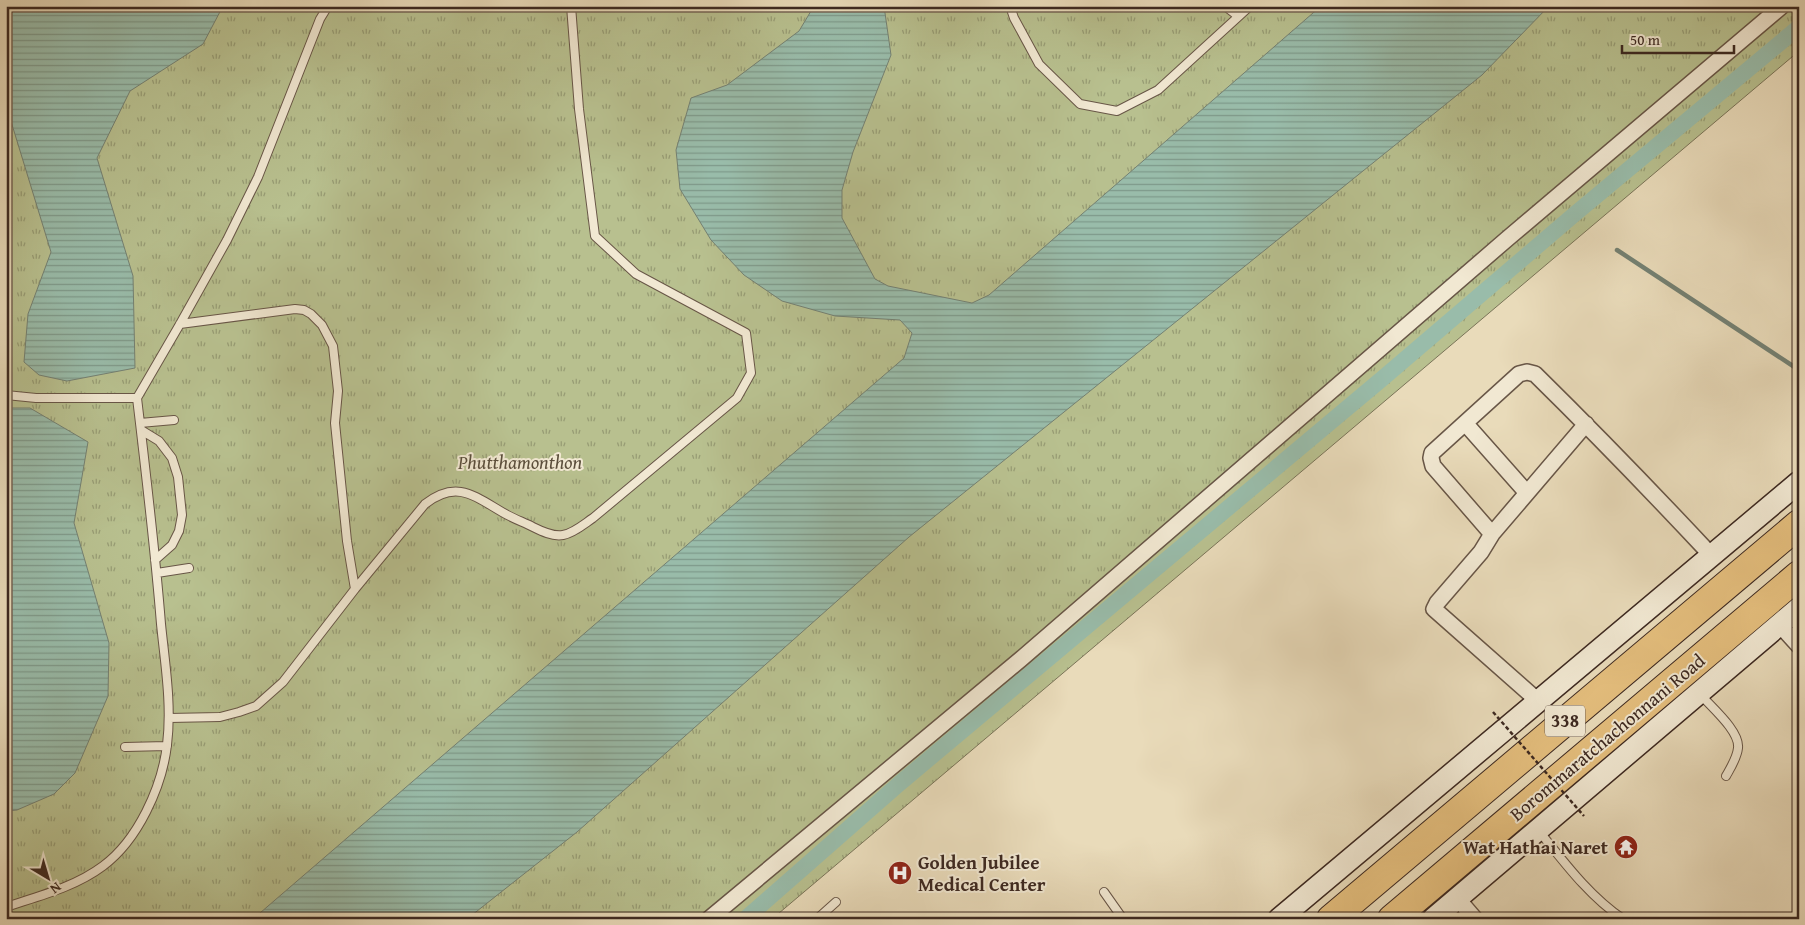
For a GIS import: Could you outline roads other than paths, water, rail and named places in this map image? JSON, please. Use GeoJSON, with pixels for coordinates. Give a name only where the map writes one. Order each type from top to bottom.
{"type":"FeatureCollection","features":[{"type":"Feature","properties":{"kind":"highway","name":"Borommaratchachonnani Road"},"geometry":{"type":"LineString","coordinates":[[1331,919],[1799,524]]}},
{"type":"Feature","properties":{"kind":"highway","name":"Borommaratchachonnani Road"},"geometry":{"type":"LineString","coordinates":[[1392,919],[1799,575]]}},
{"type":"Feature","properties":{"kind":"main road","name":"338"},"geometry":{"type":"LineString","coordinates":[[1279,919],[1799,482]]}},
{"type":"Feature","properties":{"kind":"main road"},"geometry":{"type":"LineString","coordinates":[[1433,919],[1799,608]]}},
{"type":"Feature","properties":{"kind":"street"},"geometry":{"type":"LineString","coordinates":[[709,919],[1022,659],[1507,239],[1782,6]]}},
{"type":"Feature","properties":{"kind":"street"},"geometry":{"type":"LineString","coordinates":[[1492,534],[1433,466],[1432,453],[1519,374],[1528,372],[1535,374],[1586,424],[1710,555]]}},
{"type":"Feature","properties":{"kind":"street"},"geometry":{"type":"LineString","coordinates":[[1465,423],[1527,493]]}},
{"type":"Feature","properties":{"kind":"street"},"geometry":{"type":"LineString","coordinates":[[1538,700],[1434,609],[1436,603],[1481,552],[1492,534],[1586,424]]}},
{"type":"Feature","properties":{"kind":"street"},"geometry":{"type":"LineString","coordinates":[[1779,624],[1799,646]]}},
{"type":"Feature","properties":{"kind":"street"},"geometry":{"type":"LineString","coordinates":[[1457,898],[1475,919]]}},
{"type":"Feature","properties":{"kind":"lane"},"geometry":{"type":"LineString","coordinates":[[6,908],[79,881],[104,865],[126,843],[146,812],[159,780],[167,746],[169,718],[157,574],[137,398],[227,240],[258,177],[320,20],[328,6]]}},
{"type":"Feature","properties":{"kind":"lane"},"geometry":{"type":"LineString","coordinates":[[169,718],[220,717],[256,706],[283,682],[355,589],[425,504],[435,496],[449,492],[464,492],[477,496],[503,512],[539,530],[562,535],[575,531],[737,398],[751,373],[746,333],[636,274],[595,236],[579,109],[571,6]]}},
{"type":"Feature","properties":{"kind":"lane"},"geometry":{"type":"LineString","coordinates":[[1010,6],[1014,18],[1038,64],[1080,104],[1117,111],[1158,90],[1250,6]]}},
{"type":"Feature","properties":{"kind":"lane"},"geometry":{"type":"LineString","coordinates":[[1225,6],[1238,16]]}},
{"type":"Feature","properties":{"kind":"lane"},"geometry":{"type":"LineString","coordinates":[[180,324],[296,309],[312,314],[322,326],[333,346],[336,367],[338,391],[335,423],[355,589]]}},
{"type":"Feature","properties":{"kind":"lane"},"geometry":{"type":"LineString","coordinates":[[6,395],[36,398],[137,398]]}},
{"type":"Feature","properties":{"kind":"lane"},"geometry":{"type":"LineString","coordinates":[[140,427],[174,420]]}},
{"type":"Feature","properties":{"kind":"lane"},"geometry":{"type":"LineString","coordinates":[[140,427],[159,441],[172,458],[178,477],[182,515],[179,531],[172,545],[155,560]]}},
{"type":"Feature","properties":{"kind":"lane"},"geometry":{"type":"LineString","coordinates":[[157,574],[189,568]]}},
{"type":"Feature","properties":{"kind":"lane"},"geometry":{"type":"LineString","coordinates":[[1698,692],[1736,735],[1739,746],[1726,776]]}},
{"type":"Feature","properties":{"kind":"lane"},"geometry":{"type":"LineString","coordinates":[[125,747],[167,746]]}},
{"type":"Feature","properties":{"kind":"lane"},"geometry":{"type":"LineString","coordinates":[[1538,829],[1588,890],[1623,919]]}},
{"type":"Feature","properties":{"kind":"lane"},"geometry":{"type":"LineString","coordinates":[[1104,892],[1123,919]]}},
{"type":"Feature","properties":{"kind":"lane"},"geometry":{"type":"LineString","coordinates":[[816,919],[836,902]]}},
{"type":"Feature","properties":{"kind":"waterway"},"geometry":{"type":"LineString","coordinates":[[745,919],[900,783],[1799,27]]}},
{"type":"Feature","properties":{"kind":"waterway"},"geometry":{"type":"LineString","coordinates":[[1617,250],[1799,370]]}},
{"type":"Feature","properties":{"kind":"place","name":"Wat Hathai Naret"},"geometry":{"type":"Point","coordinates":[1626,847]}},
{"type":"Feature","properties":{"kind":"place","name":"Golden Jubilee Medical Center"},"geometry":{"type":"Point","coordinates":[900,873]}},
{"type":"Feature","properties":{"kind":"park label","name":"Phutthamonthon"},"geometry":{"type":"Point","coordinates":[520,462]}}]}
